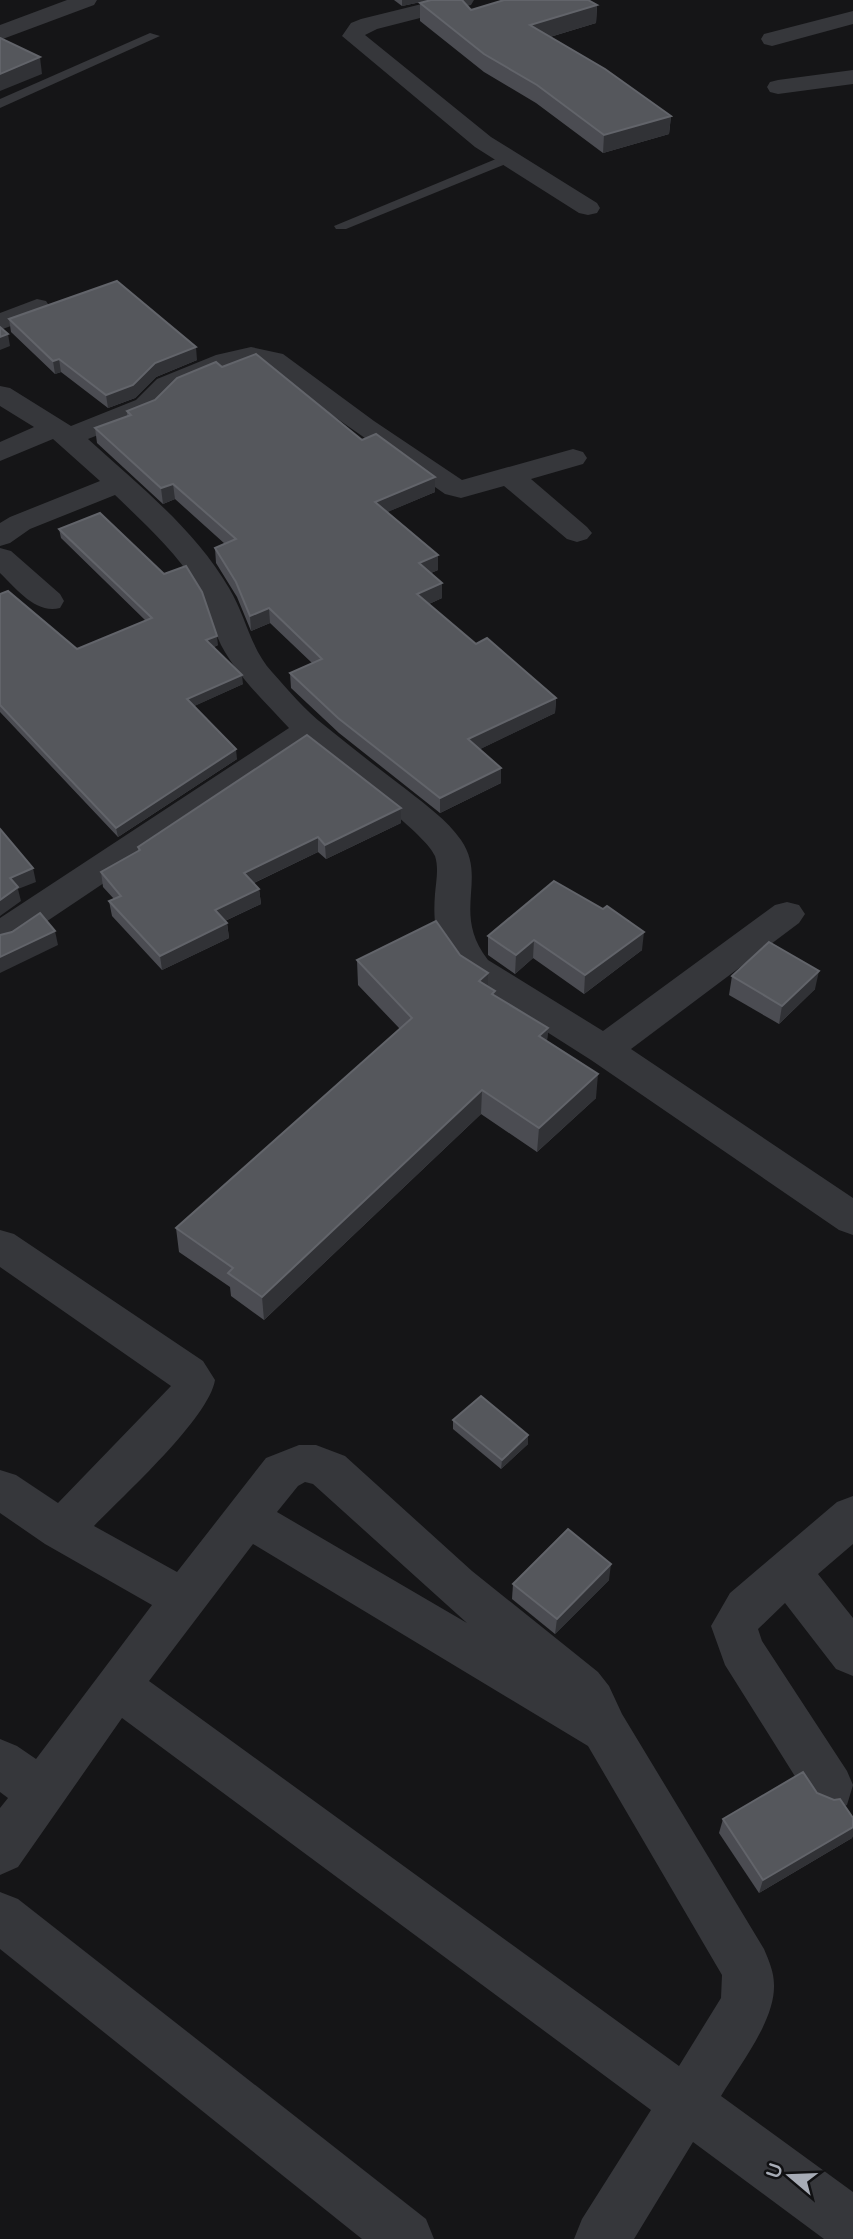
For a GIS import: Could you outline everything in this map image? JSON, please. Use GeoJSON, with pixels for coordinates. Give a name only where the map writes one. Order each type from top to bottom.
{"type":"FeatureCollection","features":[{"type":"Feature","properties":{"kind":"street"},"geometry":{"type":"LineString","coordinates":[[0,33],[86,0]]}},
{"type":"Feature","properties":{"kind":"street"},"geometry":{"type":"LineString","coordinates":[[463,0],[369,24],[359,28],[353,36],[483,142],[588,208]]}},
{"type":"Feature","properties":{"kind":"street"},"geometry":{"type":"LineString","coordinates":[[772,38],[853,17]]}},
{"type":"Feature","properties":{"kind":"street"},"geometry":{"type":"LineString","coordinates":[[778,87],[853,77]]}},
{"type":"Feature","properties":{"kind":"street"},"geometry":{"type":"LineString","coordinates":[[0,322],[37,307]]}},
{"type":"Feature","properties":{"kind":"street"},"geometry":{"type":"LineString","coordinates":[[0,453],[146,406],[167,386],[177,381],[235,359],[258,354],[274,360],[448,486],[461,489],[573,458]]}},
{"type":"Feature","properties":{"kind":"street"},"geometry":{"type":"LineString","coordinates":[[0,394],[62,433],[121,483],[180,540],[214,587],[229,619],[236,644],[247,662],[309,730],[429,825],[448,847],[454,866],[451,913],[453,932],[460,950],[475,970],[604,1050],[853,1219]]}},
{"type":"Feature","properties":{"kind":"street"},"geometry":{"type":"LineString","coordinates":[[509,475],[577,533]]}},
{"type":"Feature","properties":{"kind":"street"},"geometry":{"type":"LineString","coordinates":[[0,537],[20,523],[121,483]]}},
{"type":"Feature","properties":{"kind":"street"},"geometry":{"type":"LineString","coordinates":[[0,557],[49,601]]}},
{"type":"Feature","properties":{"kind":"street"},"geometry":{"type":"LineString","coordinates":[[0,935],[309,730]]}},
{"type":"Feature","properties":{"kind":"street"},"geometry":{"type":"LineString","coordinates":[[604,1050],[787,914]]}},
{"type":"Feature","properties":{"kind":"street"},"geometry":{"type":"LineString","coordinates":[[0,1246],[194,1380],[192,1391],[184,1402],[61,1530]]}},
{"type":"Feature","properties":{"kind":"street"},"geometry":{"type":"LineString","coordinates":[[0,1850],[117,1686],[282,1472],[293,1465],[315,1463],[329,1470],[456,1586],[581,1688],[592,1702],[605,1730],[746,1967],[749,1978],[746,2006],[688,2104],[602,2239]]}},
{"type":"Feature","properties":{"kind":"street"},"geometry":{"type":"LineString","coordinates":[[0,1489],[61,1530],[183,1599]]}},
{"type":"Feature","properties":{"kind":"street"},"geometry":{"type":"LineString","coordinates":[[830,1788],[741,1650],[734,1634],[734,1626],[746,1608],[853,1516]]}},
{"type":"Feature","properties":{"kind":"street"},"geometry":{"type":"LineString","coordinates":[[248,1518],[605,1730]]}},
{"type":"Feature","properties":{"kind":"street"},"geometry":{"type":"LineString","coordinates":[[788,1572],[853,1654]]}},
{"type":"Feature","properties":{"kind":"street"},"geometry":{"type":"LineString","coordinates":[[117,1686],[853,2225]]}},
{"type":"Feature","properties":{"kind":"street"},"geometry":{"type":"LineString","coordinates":[[0,1762],[41,1793]]}},
{"type":"Feature","properties":{"kind":"street"},"geometry":{"type":"LineString","coordinates":[[0,1917],[406,2239]]}},
{"type":"Feature","properties":{"kind":"lane"},"geometry":{"type":"LineString","coordinates":[[0,104],[154,36]]}},
{"type":"Feature","properties":{"kind":"lane"},"geometry":{"type":"LineString","coordinates":[[341,226],[508,158]]}},
{"type":"Feature","properties":{"kind":"building"},"geometry":{"type":"Polygon","coordinates":[[[431,0],[462,0],[471,10],[504,0],[588,0],[597,5],[530,25],[605,69],[671,116],[604,135],[537,85],[484,54],[420,3],[431,0]]]}},
{"type":"Feature","properties":{"kind":"building"},"geometry":{"type":"Polygon","coordinates":[[[0,38],[40,57],[0,74],[0,38]]]}},
{"type":"Feature","properties":{"kind":"building"},"geometry":{"type":"Polygon","coordinates":[[[117,281],[196,347],[155,363],[133,385],[106,395],[59,359],[53,361],[9,319],[117,281]]]}},
{"type":"Feature","properties":{"kind":"building"},"geometry":{"type":"Polygon","coordinates":[[[0,327],[8,334],[0,337],[0,327]]]}},
{"type":"Feature","properties":{"kind":"building"},"geometry":{"type":"Polygon","coordinates":[[[256,354],[362,440],[376,434],[435,477],[375,502],[438,555],[419,563],[442,583],[417,594],[476,644],[487,638],[556,698],[468,739],[501,768],[440,798],[338,718],[290,673],[322,659],[269,608],[250,616],[236,582],[215,548],[236,539],[173,484],[161,488],[95,428],[131,415],[127,411],[155,400],[177,378],[216,362],[222,367],[256,354]]]}},
{"type":"Feature","properties":{"kind":"building"},"geometry":{"type":"Polygon","coordinates":[[[100,513],[164,574],[186,566],[202,592],[217,636],[206,640],[242,675],[187,699],[236,749],[116,828],[0,705],[0,594],[8,591],[77,649],[152,618],[59,529],[100,513]]]}},
{"type":"Feature","properties":{"kind":"building"},"geometry":{"type":"Polygon","coordinates":[[[307,735],[401,808],[325,845],[318,837],[244,873],[259,889],[215,910],[227,923],[160,956],[109,901],[121,896],[101,872],[140,850],[138,847],[307,735]]]}},
{"type":"Feature","properties":{"kind":"building"},"geometry":{"type":"Polygon","coordinates":[[[0,829],[33,868],[10,878],[18,887],[0,900],[0,829]]]}},
{"type":"Feature","properties":{"kind":"building"},"geometry":{"type":"Polygon","coordinates":[[[554,881],[603,909],[607,906],[644,932],[585,975],[534,940],[516,955],[488,936],[554,881]]]}},
{"type":"Feature","properties":{"kind":"building"},"geometry":{"type":"Polygon","coordinates":[[[40,913],[55,931],[0,957],[0,935],[12,932],[40,913]]]}},
{"type":"Feature","properties":{"kind":"building"},"geometry":{"type":"Polygon","coordinates":[[[436,921],[460,955],[488,973],[479,981],[495,991],[492,994],[548,1028],[539,1036],[598,1074],[539,1128],[482,1090],[262,1297],[228,1273],[233,1268],[176,1228],[412,1018],[357,960],[436,921]]]}},
{"type":"Feature","properties":{"kind":"building"},"geometry":{"type":"Polygon","coordinates":[[[769,942],[819,971],[782,1006],[732,976],[769,942]]]}},
{"type":"Feature","properties":{"kind":"building"},"geometry":{"type":"Polygon","coordinates":[[[481,1396],[528,1435],[502,1460],[453,1420],[481,1396]]]}},
{"type":"Feature","properties":{"kind":"building"},"geometry":{"type":"Polygon","coordinates":[[[568,1529],[611,1564],[557,1619],[513,1584],[568,1529]]]}},
{"type":"Feature","properties":{"kind":"building"},"geometry":{"type":"Polygon","coordinates":[[[803,1772],[817,1793],[834,1800],[840,1799],[853,1818],[853,1827],[763,1880],[723,1819],[803,1772]]]}}]}
